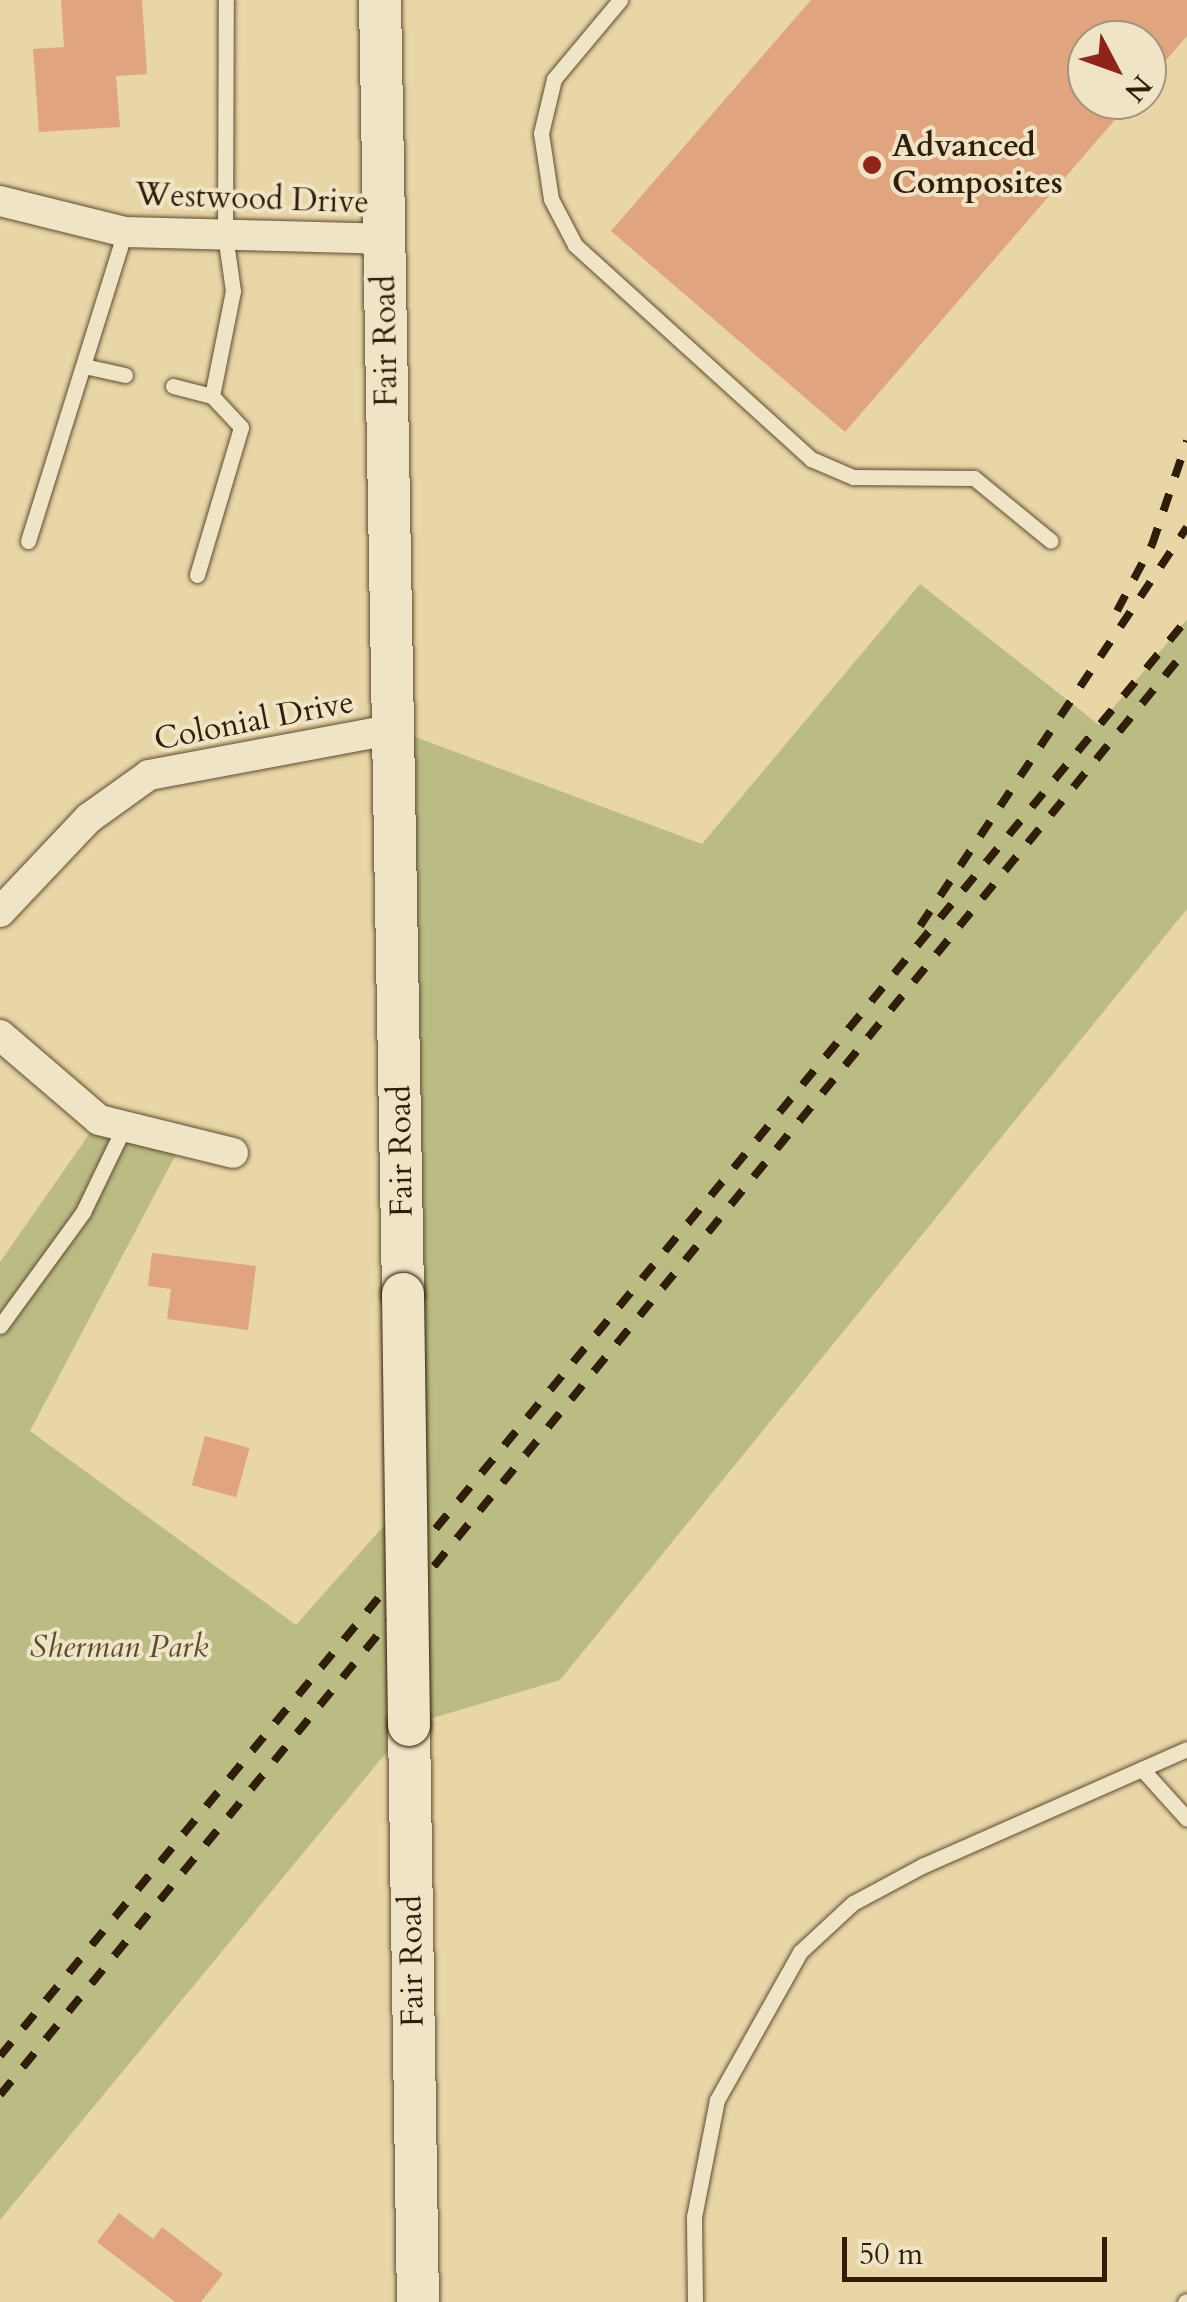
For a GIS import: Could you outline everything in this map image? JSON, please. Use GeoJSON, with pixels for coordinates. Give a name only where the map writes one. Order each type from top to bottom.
{"type":"FeatureCollection","features":[{"type":"Feature","properties":{"kind":"main road","name":"Fair Road"},"geometry":{"type":"LineString","coordinates":[[380,0],[418,2302]]}},
{"type":"Feature","properties":{"kind":"street","name":"Westwood Drive"},"geometry":{"type":"LineString","coordinates":[[0,201],[126,232],[384,239]]}},
{"type":"Feature","properties":{"kind":"street","name":"Colonial Drive"},"geometry":{"type":"LineString","coordinates":[[0,912],[88,818],[149,775],[394,729]]}},
{"type":"Feature","properties":{"kind":"street"},"geometry":{"type":"LineString","coordinates":[[0,1035],[99,1120],[234,1153]]}},
{"type":"Feature","properties":{"kind":"lane"},"geometry":{"type":"LineString","coordinates":[[212,396],[233,291],[226,234],[226,0]]}},
{"type":"Feature","properties":{"kind":"lane"},"geometry":{"type":"LineString","coordinates":[[620,0],[554,79],[540,133],[551,199],[575,245],[811,459],[853,477],[974,478],[1050,541]]}},
{"type":"Feature","properties":{"kind":"lane"},"geometry":{"type":"LineString","coordinates":[[28,540],[126,232]]}},
{"type":"Feature","properties":{"kind":"lane"},"geometry":{"type":"LineString","coordinates":[[84,366],[125,375]]}},
{"type":"Feature","properties":{"kind":"lane"},"geometry":{"type":"LineString","coordinates":[[174,386],[212,396],[242,427],[197,575]]}},
{"type":"Feature","properties":{"kind":"lane"},"geometry":{"type":"LineString","coordinates":[[0,1326],[83,1212],[124,1127]]}},
{"type":"Feature","properties":{"kind":"lane"},"geometry":{"type":"LineString","coordinates":[[695,2302],[694,2217],[717,2100],[800,1952],[853,1902],[1187,1749]]}},
{"type":"Feature","properties":{"kind":"lane"},"geometry":{"type":"LineString","coordinates":[[1142,1768],[1187,1819]]}},
{"type":"Feature","properties":{"kind":"green space","name":"Sherman Park"},"geometry":{"type":"Polygon","coordinates":[[[920,584],[1099,725],[1187,619],[1187,909],[560,1680],[409,1725],[0,2220],[0,1262],[99,1120],[183,1141],[30,1431],[296,1625],[405,1502],[394,729],[702,844],[920,584]]]}},
{"type":"Feature","properties":{"kind":"building"},"geometry":{"type":"Polygon","coordinates":[[[61,0],[142,0],[147,74],[116,76],[120,127],[39,132],[33,49],[64,47],[61,0]]]}},
{"type":"Feature","properties":{"kind":"building","name":"Advanced Composites"},"geometry":{"type":"Polygon","coordinates":[[[811,0],[1187,0],[1187,36],[1167,59],[1167,20],[1067,20],[1067,120],[1115,120],[845,432],[611,231],[811,0]]]}},
{"type":"Feature","properties":{"kind":"building"},"geometry":{"type":"Polygon","coordinates":[[[152,1253],[256,1266],[248,1330],[167,1319],[171,1289],[148,1286],[152,1253]]]}},
{"type":"Feature","properties":{"kind":"building"},"geometry":{"type":"Polygon","coordinates":[[[205,1436],[249,1448],[236,1497],[192,1485],[205,1436]]]}},
{"type":"Feature","properties":{"kind":"building"},"geometry":{"type":"Polygon","coordinates":[[[119,2213],[153,2239],[162,2227],[223,2274],[201,2302],[175,2302],[97,2242],[119,2213]]]}},
{"type":"Feature","properties":{"kind":"railway"},"geometry":{"type":"LineString","coordinates":[[1117,611],[1152,545],[1187,441]]}},
{"type":"Feature","properties":{"kind":"railway"},"geometry":{"type":"LineString","coordinates":[[920,926],[1187,527]]}},
{"type":"Feature","properties":{"kind":"railway"},"geometry":{"type":"LineString","coordinates":[[0,2056],[1187,619]]}},
{"type":"Feature","properties":{"kind":"railway"},"geometry":{"type":"LineString","coordinates":[[0,2095],[1187,649]]}},
{"type":"Feature","properties":{"kind":"place","name":"Advanced Composites"},"geometry":{"type":"Point","coordinates":[872,165]}}]}
